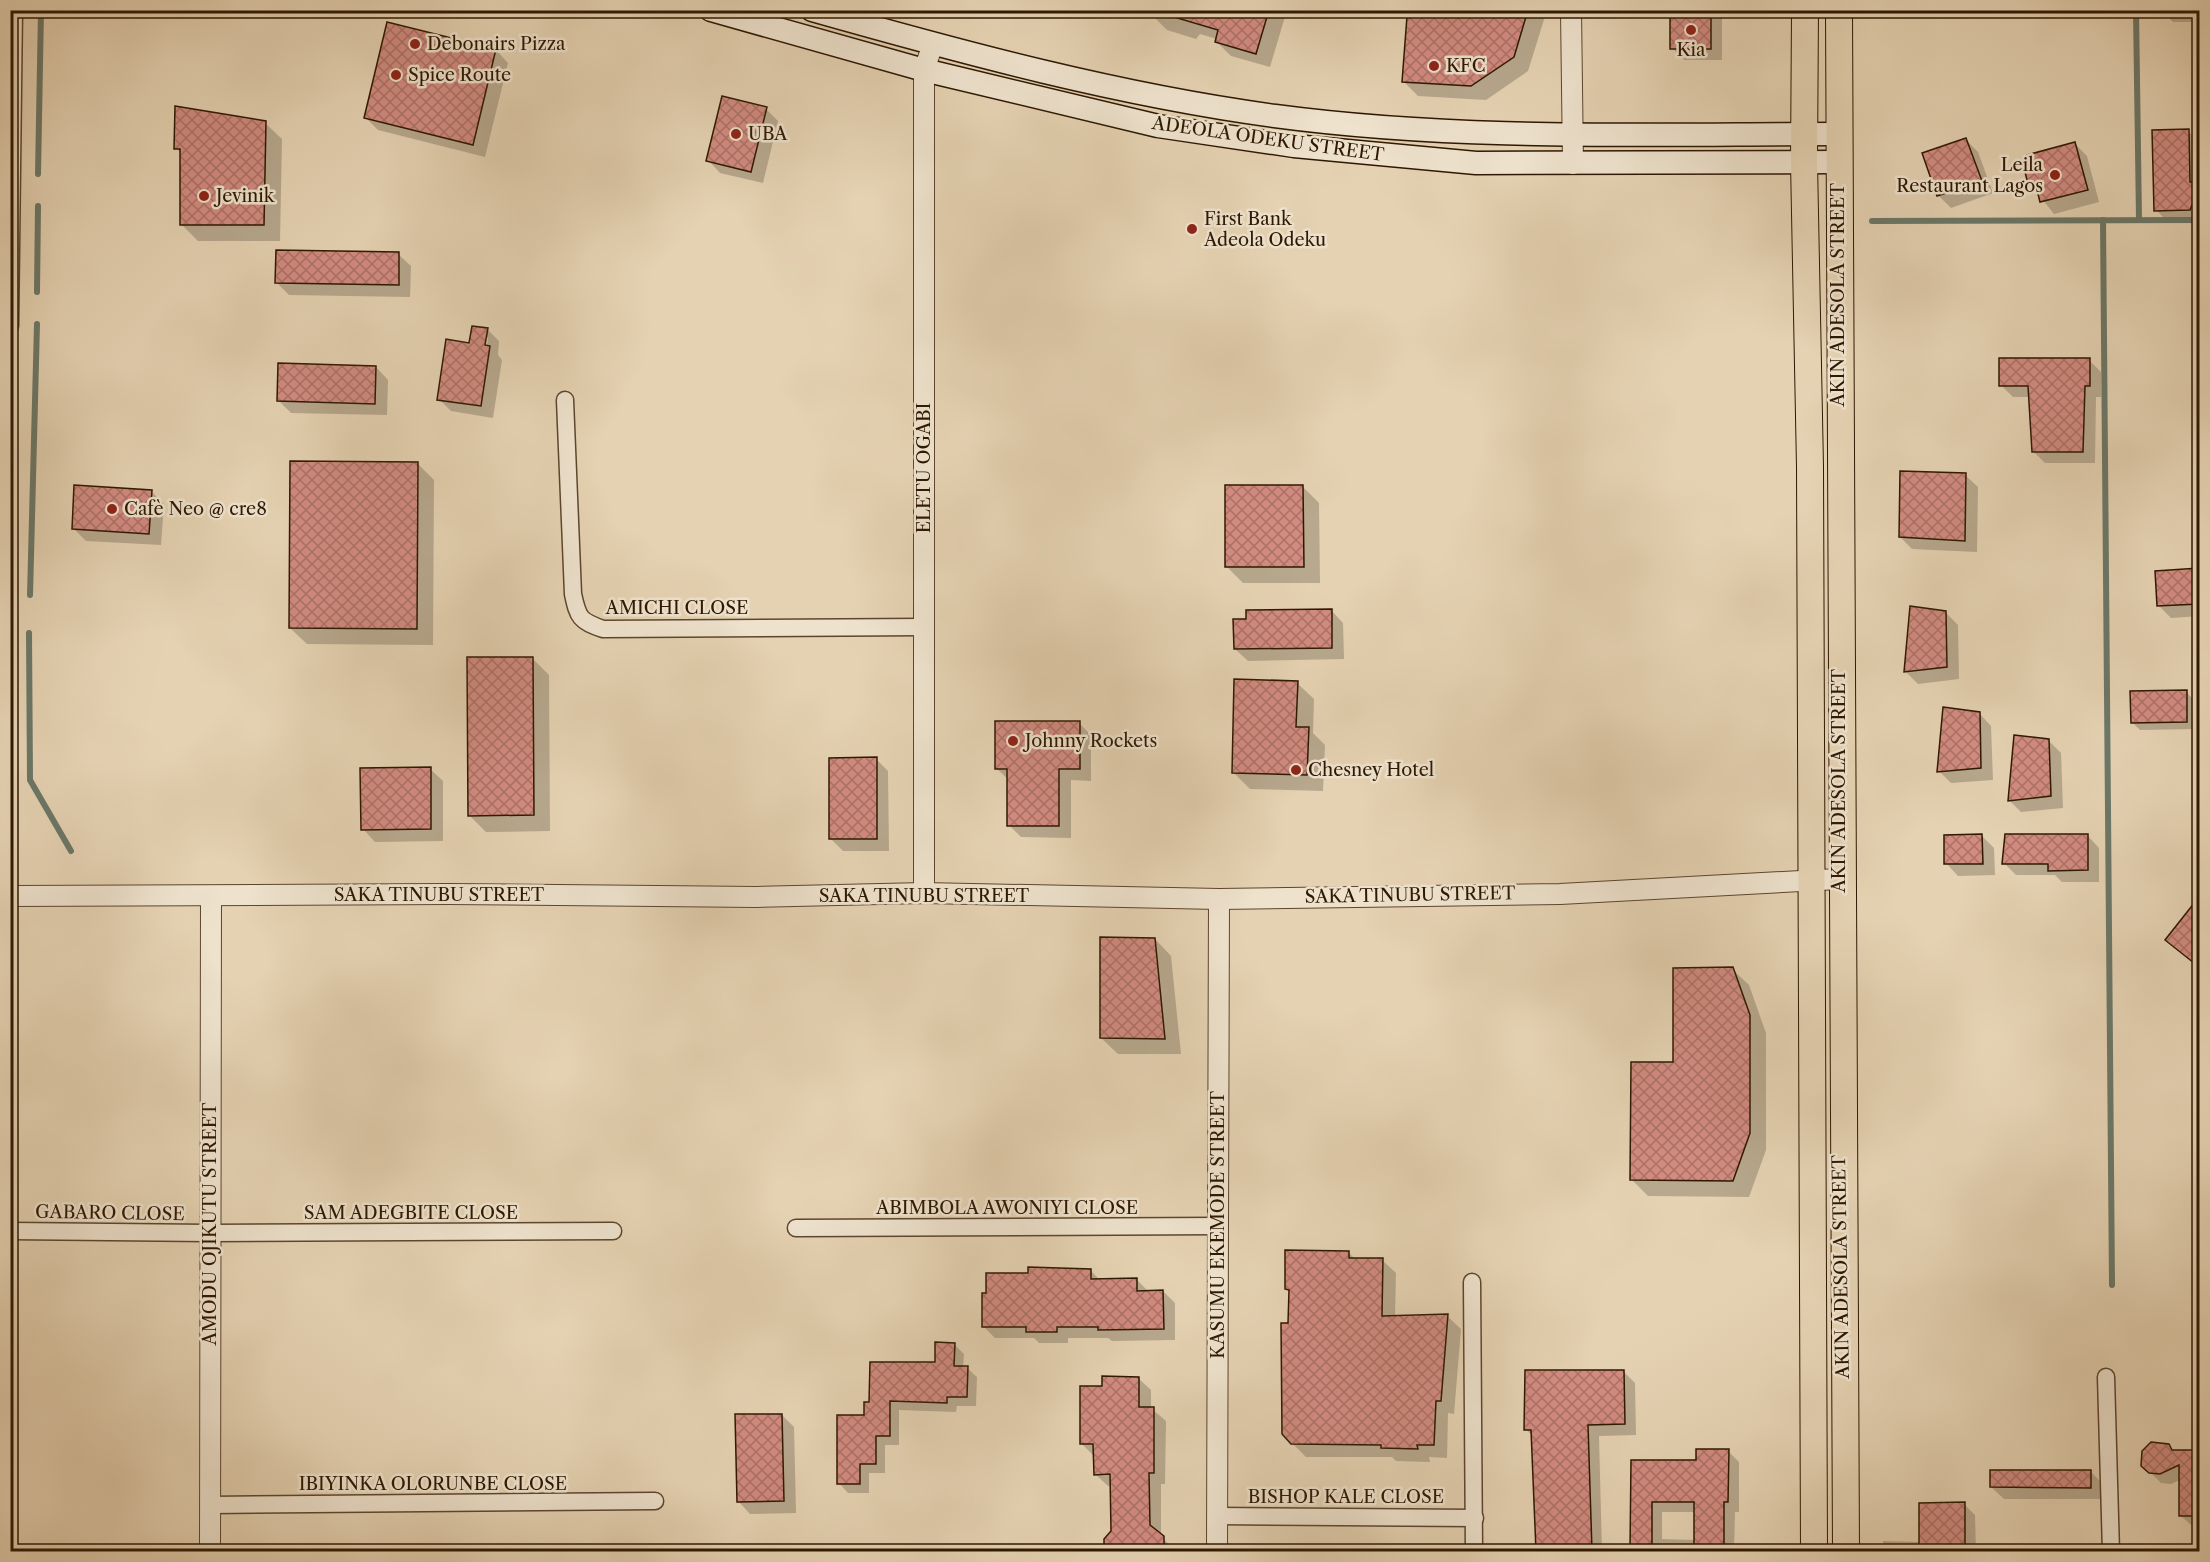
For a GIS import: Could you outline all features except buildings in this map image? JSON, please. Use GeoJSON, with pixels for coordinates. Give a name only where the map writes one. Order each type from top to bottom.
{"type":"FeatureCollection","features":[{"type":"Feature","properties":{"kind":"main road","name":"ADEOLA ODEKU STREET"},"geometry":{"type":"LineString","coordinates":[[711,10],[924,70],[1158,126],[1229,137],[1419,159],[1573,164],[1838,162]]}},
{"type":"Feature","properties":{"kind":"main road","name":"ADEOLA ODEKU STREET"},"geometry":{"type":"LineString","coordinates":[[812,10],[933,44],[1162,98],[1275,116],[1470,134],[1839,134]]}},
{"type":"Feature","properties":{"kind":"main road","name":"AKIN ADESOLA STREET"},"geometry":{"type":"LineString","coordinates":[[1805,10],[1804,162],[1810,466],[1814,1551]]}},
{"type":"Feature","properties":{"kind":"main road","name":"AKIN ADESOLA STREET"},"geometry":{"type":"LineString","coordinates":[[1839,10],[1838,879],[1846,1551]]}},
{"type":"Feature","properties":{"kind":"street"},"geometry":{"type":"LineString","coordinates":[[10,326],[14,10]]}},
{"type":"Feature","properties":{"kind":"street"},"geometry":{"type":"LineString","coordinates":[[1570,10],[1573,164]]}},
{"type":"Feature","properties":{"kind":"street","name":"ELETU OGABI"},"geometry":{"type":"LineString","coordinates":[[924,893],[924,70],[933,44]]}},
{"type":"Feature","properties":{"kind":"street","name":"AMICHI CLOSE"},"geometry":{"type":"LineString","coordinates":[[565,400],[573,594],[578,614],[586,623],[603,629],[924,627]]}},
{"type":"Feature","properties":{"kind":"street","name":"SAKA TINUBU STREET"},"geometry":{"type":"LineString","coordinates":[[10,896],[448,894],[756,897],[924,893],[1219,899],[1560,894],[1838,879]]}},
{"type":"Feature","properties":{"kind":"street","name":"AMODU OJIKUTU STREET"},"geometry":{"type":"LineString","coordinates":[[210,1551],[211,896]]}},
{"type":"Feature","properties":{"kind":"street","name":"KASUMU EKEMODE STREET"},"geometry":{"type":"LineString","coordinates":[[1217,1551],[1219,899]]}},
{"type":"Feature","properties":{"kind":"street","name":"ABIMBOLA AWONIYI CLOSE"},"geometry":{"type":"LineString","coordinates":[[796,1228],[1219,1226]]}},
{"type":"Feature","properties":{"kind":"street","name":"GABARO CLOSE"},"geometry":{"type":"LineString","coordinates":[[10,1231],[209,1233]]}},
{"type":"Feature","properties":{"kind":"street","name":"SAM ADEGBITE CLOSE"},"geometry":{"type":"LineString","coordinates":[[209,1233],[613,1231]]}},
{"type":"Feature","properties":{"kind":"street"},"geometry":{"type":"LineString","coordinates":[[1472,1282],[1474,1551]]}},
{"type":"Feature","properties":{"kind":"street"},"geometry":{"type":"LineString","coordinates":[[2106,1377],[2111,1551]]}},
{"type":"Feature","properties":{"kind":"street","name":"IBIYINKA OLORUNBE CLOSE"},"geometry":{"type":"LineString","coordinates":[[211,1505],[655,1501]]}},
{"type":"Feature","properties":{"kind":"street","name":"BISHOP KALE CLOSE"},"geometry":{"type":"LineString","coordinates":[[1217,1516],[1475,1518]]}},
{"type":"Feature","properties":{"kind":"waterway"},"geometry":{"type":"LineString","coordinates":[[38,174],[41,10]]}},
{"type":"Feature","properties":{"kind":"waterway"},"geometry":{"type":"LineString","coordinates":[[2136,10],[2139,220]]}},
{"type":"Feature","properties":{"kind":"waterway"},"geometry":{"type":"LineString","coordinates":[[37,292],[38,206]]}},
{"type":"Feature","properties":{"kind":"waterway"},"geometry":{"type":"LineString","coordinates":[[2103,220],[2112,1285]]}},
{"type":"Feature","properties":{"kind":"waterway"},"geometry":{"type":"LineString","coordinates":[[1872,221],[2200,220]]}},
{"type":"Feature","properties":{"kind":"waterway"},"geometry":{"type":"LineString","coordinates":[[30,595],[37,324]]}},
{"type":"Feature","properties":{"kind":"waterway"},"geometry":{"type":"LineString","coordinates":[[29,633],[30,780],[71,851]]}},
{"type":"Feature","properties":{"kind":"place","name":"Kia"},"geometry":{"type":"Point","coordinates":[1691,30]}},
{"type":"Feature","properties":{"kind":"place","name":"Debonairs Pizza"},"geometry":{"type":"Point","coordinates":[415,44]}},
{"type":"Feature","properties":{"kind":"place","name":"KFC"},"geometry":{"type":"Point","coordinates":[1434,66]}},
{"type":"Feature","properties":{"kind":"place","name":"Spice Route"},"geometry":{"type":"Point","coordinates":[396,75]}},
{"type":"Feature","properties":{"kind":"place","name":"UBA"},"geometry":{"type":"Point","coordinates":[736,134]}},
{"type":"Feature","properties":{"kind":"place","name":"Leila Restaurant Lagos"},"geometry":{"type":"Point","coordinates":[2055,175]}},
{"type":"Feature","properties":{"kind":"place","name":"Jevinik"},"geometry":{"type":"Point","coordinates":[204,196]}},
{"type":"Feature","properties":{"kind":"place","name":"First Bank Adeola Odeku"},"geometry":{"type":"Point","coordinates":[1192,229]}},
{"type":"Feature","properties":{"kind":"place","name":"Cafè Neo @ cre8"},"geometry":{"type":"Point","coordinates":[112,509]}},
{"type":"Feature","properties":{"kind":"place","name":"Johnny Rockets"},"geometry":{"type":"Point","coordinates":[1013,741]}},
{"type":"Feature","properties":{"kind":"place","name":"Chesney Hotel"},"geometry":{"type":"Point","coordinates":[1296,770]}}]}
